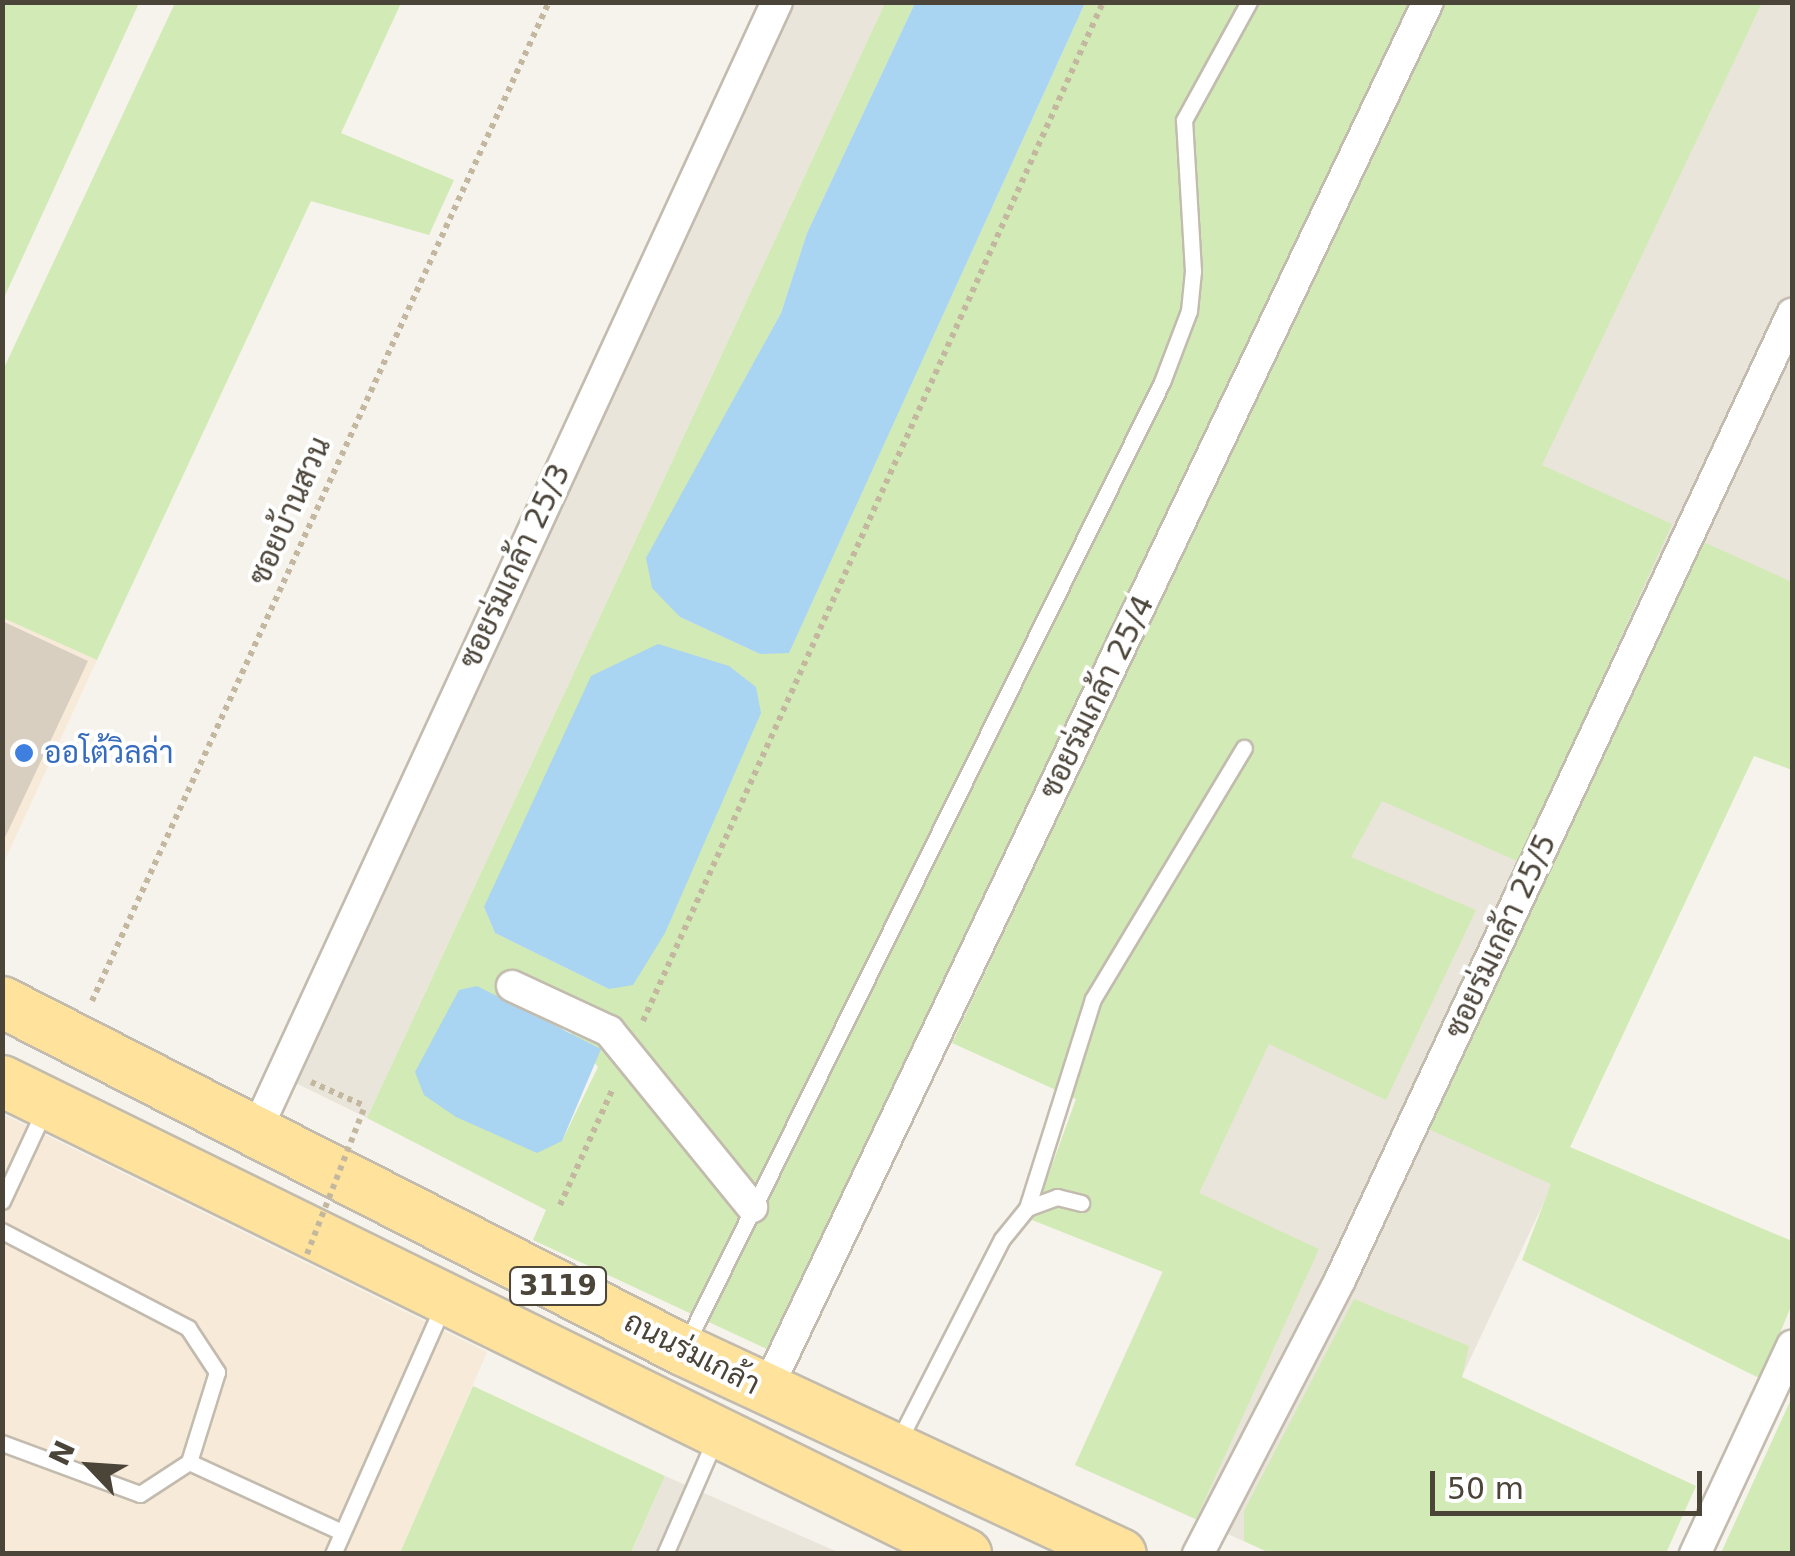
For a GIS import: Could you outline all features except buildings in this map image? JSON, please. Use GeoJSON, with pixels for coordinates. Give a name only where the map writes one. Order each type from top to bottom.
{"type":"FeatureCollection","features":[{"type":"Feature","properties":{"kind":"main road","name":"ถนนร่มเกล้า"},"geometry":{"type":"LineString","coordinates":[[2,1002],[766,1391],[1120,1554]]}},
{"type":"Feature","properties":{"kind":"main road","name":"ถนนร่มเกล้า"},"geometry":{"type":"LineString","coordinates":[[2,1080],[941,1547]]}},
{"type":"Feature","properties":{"kind":"street","name":"ซอยร่มเกล้า 25/3"},"geometry":{"type":"LineString","coordinates":[[256,1131],[777,2]]}},
{"type":"Feature","properties":{"kind":"street","name":"ซอยร่มเกล้า 25/4"},"geometry":{"type":"LineString","coordinates":[[766,1391],[1428,2]]}},
{"type":"Feature","properties":{"kind":"street","name":"ซอยร่มเกล้า 25/5"},"geometry":{"type":"LineString","coordinates":[[1198,1554],[1340,1280],[1792,314]]}},
{"type":"Feature","properties":{"kind":"street"},"geometry":{"type":"LineString","coordinates":[[512,986],[609,1031],[752,1208]]}},
{"type":"Feature","properties":{"kind":"street"},"geometry":{"type":"LineString","coordinates":[[1696,1554],[1792,1346]]}},
{"type":"Feature","properties":{"kind":"lane"},"geometry":{"type":"LineString","coordinates":[[684,1350],[1162,382],[1189,312],[1193,271],[1184,120],[1249,2]]}},
{"type":"Feature","properties":{"kind":"lane"},"geometry":{"type":"LineString","coordinates":[[893,1452],[1002,1239],[1027,1208],[1092,999],[1244,748]]}},
{"type":"Feature","properties":{"kind":"lane"},"geometry":{"type":"LineString","coordinates":[[2,1201],[48,1103]]}},
{"type":"Feature","properties":{"kind":"lane"},"geometry":{"type":"LineString","coordinates":[[1027,1208],[1058,1197],[1081,1203]]}},
{"type":"Feature","properties":{"kind":"lane"},"geometry":{"type":"LineString","coordinates":[[2,1231],[188,1328],[217,1372],[189,1462],[140,1494],[113,1491],[2,1443]]}},
{"type":"Feature","properties":{"kind":"lane"},"geometry":{"type":"LineString","coordinates":[[332,1554],[445,1302]]}},
{"type":"Feature","properties":{"kind":"lane"},"geometry":{"type":"LineString","coordinates":[[664,1554],[717,1433]]}},
{"type":"Feature","properties":{"kind":"lane"},"geometry":{"type":"LineString","coordinates":[[189,1462],[342,1532]]}},
{"type":"Feature","properties":{"kind":"path","name":"ซอยบ้านสวน"},"geometry":{"type":"LineString","coordinates":[[76,1039],[549,2]]}},
{"type":"Feature","properties":{"kind":"path"},"geometry":{"type":"LineString","coordinates":[[560,1205],[1103,2]]}},
{"type":"Feature","properties":{"kind":"path"},"geometry":{"type":"LineString","coordinates":[[284,1070],[364,1106],[307,1254]]}},
{"type":"Feature","properties":{"kind":"shaded area"},"geometry":{"type":"Polygon","coordinates":[[[761,3],[885,3],[367,1118],[267,1069],[761,3]]]}},
{"type":"Feature","properties":{"kind":"shaded area"},"geometry":{"type":"Polygon","coordinates":[[[1762,3],[1792,3],[1792,674],[1379,1553],[1270,1553],[1075,1465],[1350,857],[1762,3]]]}},
{"type":"Feature","properties":{"kind":"shaded area","name":"ออโต้วิลล่า"},"geometry":{"type":"Polygon","coordinates":[[[3,618],[97,660],[3,864],[3,618]]]}},
{"type":"Feature","properties":{"kind":"shaded area"},"geometry":{"type":"Polygon","coordinates":[[[5,1115],[487,1352],[400,1553],[3,1554],[5,1115]]]}},
{"type":"Feature","properties":{"kind":"shaded area"},"geometry":{"type":"Polygon","coordinates":[[[665,1476],[840,1553],[631,1554],[665,1476]]]}},
{"type":"Feature","properties":{"kind":"green space"},"geometry":{"type":"Polygon","coordinates":[[[2,3],[139,3],[3,300],[2,3]]]}},
{"type":"Feature","properties":{"kind":"green space"},"geometry":{"type":"Polygon","coordinates":[[[175,3],[401,3],[341,133],[454,180],[429,235],[311,201],[97,660],[3,618],[3,370],[175,3]]]}},
{"type":"Feature","properties":{"kind":"green space"},"geometry":{"type":"Polygon","coordinates":[[[885,3],[915,3],[807,233],[781,313],[647,558],[680,617],[760,654],[789,652],[1085,3],[1411,3],[771,1351],[533,1240],[546,1210],[367,1118],[885,3]],[[484,907],[495,933],[609,989],[484,907]],[[563,1023],[562,1141],[598,1067],[563,1023]]]}},
{"type":"Feature","properties":{"kind":"green space"},"geometry":{"type":"Polygon","coordinates":[[[1442,3],[1762,3],[1542,465],[1672,524],[1519,862],[1382,801],[1351,857],[1476,910],[1386,1100],[1269,1044],[1199,1193],[1319,1249],[1196,1519],[1075,1465],[1163,1272],[1032,1220],[1076,1099],[952,1043],[1442,3]]]}},
{"type":"Feature","properties":{"kind":"green space"},"geometry":{"type":"Polygon","coordinates":[[[1699,540],[1792,582],[1792,770],[1754,756],[1570,1147],[1792,1241],[1792,1304],[1761,1379],[1522,1260],[1551,1184],[1426,1128],[1699,540]]]}},
{"type":"Feature","properties":{"kind":"green space"},"geometry":{"type":"Polygon","coordinates":[[[1354,1299],[1469,1346],[1462,1377],[1696,1486],[1666,1553],[1272,1554],[1244,1541],[1244,1511],[1354,1299]]]}},
{"type":"Feature","properties":{"kind":"green space"},"geometry":{"type":"Polygon","coordinates":[[[473,1386],[665,1476],[631,1553],[400,1553],[473,1386]]]}},
{"type":"Feature","properties":{"kind":"green space"},"geometry":{"type":"Polygon","coordinates":[[[1792,1397],[1792,1553],[1721,1553],[1792,1397]]]}},
{"type":"Feature","properties":{"kind":"water"},"geometry":{"type":"Polygon","coordinates":[[[915,3],[1085,3],[789,653],[760,654],[680,617],[652,588],[646,558],[781,313],[807,233],[915,3]]]}},
{"type":"Feature","properties":{"kind":"water"},"geometry":{"type":"Polygon","coordinates":[[[658,644],[729,666],[756,687],[761,713],[665,933],[633,985],[609,989],[495,933],[484,907],[591,676],[658,644]]]}},
{"type":"Feature","properties":{"kind":"water"},"geometry":{"type":"Polygon","coordinates":[[[477,986],[601,1049],[562,1141],[537,1153],[456,1117],[424,1095],[415,1072],[459,990],[477,986]]]}},
{"type":"Feature","properties":{"kind":"place","name":"ออโต้วิลล่า"},"geometry":{"type":"Point","coordinates":[24,753]}}]}
